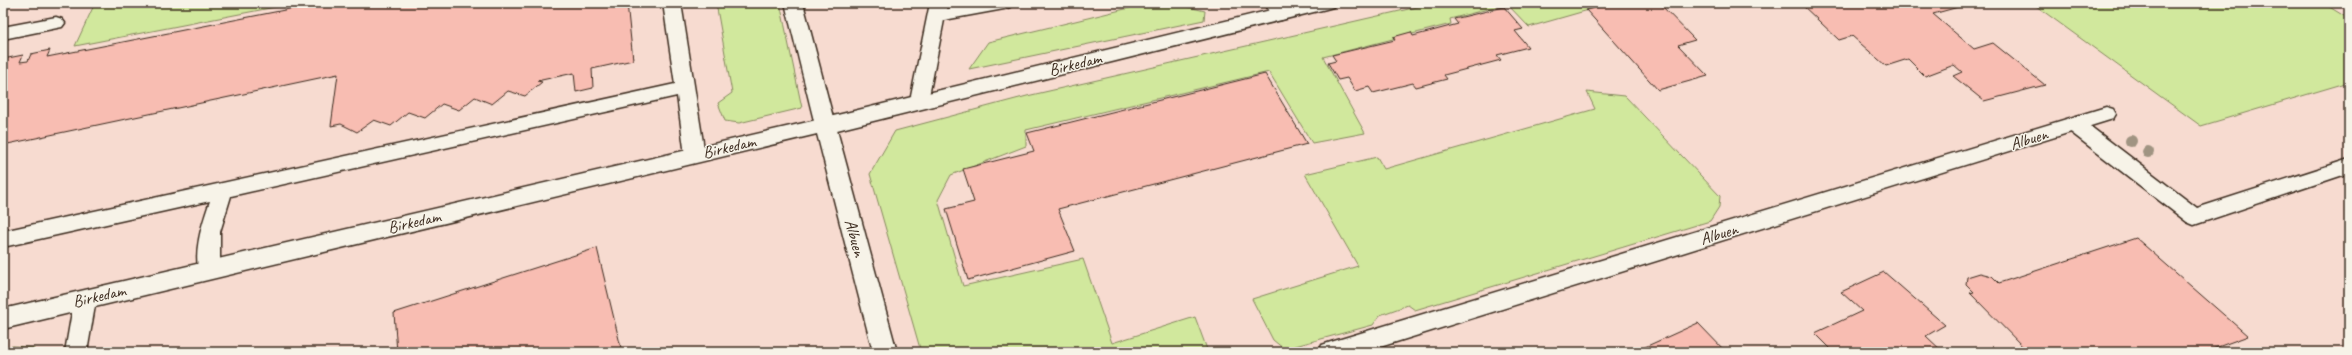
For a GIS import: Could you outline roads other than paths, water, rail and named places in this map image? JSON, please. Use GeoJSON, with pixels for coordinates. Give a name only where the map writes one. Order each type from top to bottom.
{"type":"FeatureCollection","features":[{"type":"Feature","properties":{"kind":"street","name":"Birkedam"},"geometry":{"type":"LineString","coordinates":[[3,319],[825,125],[1277,8],[1326,3]]}},
{"type":"Feature","properties":{"kind":"street","name":"Albuen"},"geometry":{"type":"LineString","coordinates":[[1331,352],[2075,125],[2106,114]]}},
{"type":"Feature","properties":{"kind":"street","name":"Albuen"},"geometry":{"type":"LineString","coordinates":[[825,125],[885,352]]}},
{"type":"Feature","properties":{"kind":"lane"},"geometry":{"type":"LineString","coordinates":[[672,3],[695,155]]}},
{"type":"Feature","properties":{"kind":"lane"},"geometry":{"type":"LineString","coordinates":[[794,3],[825,125]]}},
{"type":"Feature","properties":{"kind":"lane"},"geometry":{"type":"LineString","coordinates":[[920,101],[938,9],[1004,3]]}},
{"type":"Feature","properties":{"kind":"lane"},"geometry":{"type":"LineString","coordinates":[[3,33],[56,23]]}},
{"type":"Feature","properties":{"kind":"lane"},"geometry":{"type":"LineString","coordinates":[[3,239],[684,88]]}},
{"type":"Feature","properties":{"kind":"lane"},"geometry":{"type":"LineString","coordinates":[[2075,125],[2194,217],[2349,166]]}},
{"type":"Feature","properties":{"kind":"lane"},"geometry":{"type":"LineString","coordinates":[[209,270],[210,232],[224,190]]}},
{"type":"Feature","properties":{"kind":"lane"},"geometry":{"type":"LineString","coordinates":[[76,352],[85,300]]}}]}
